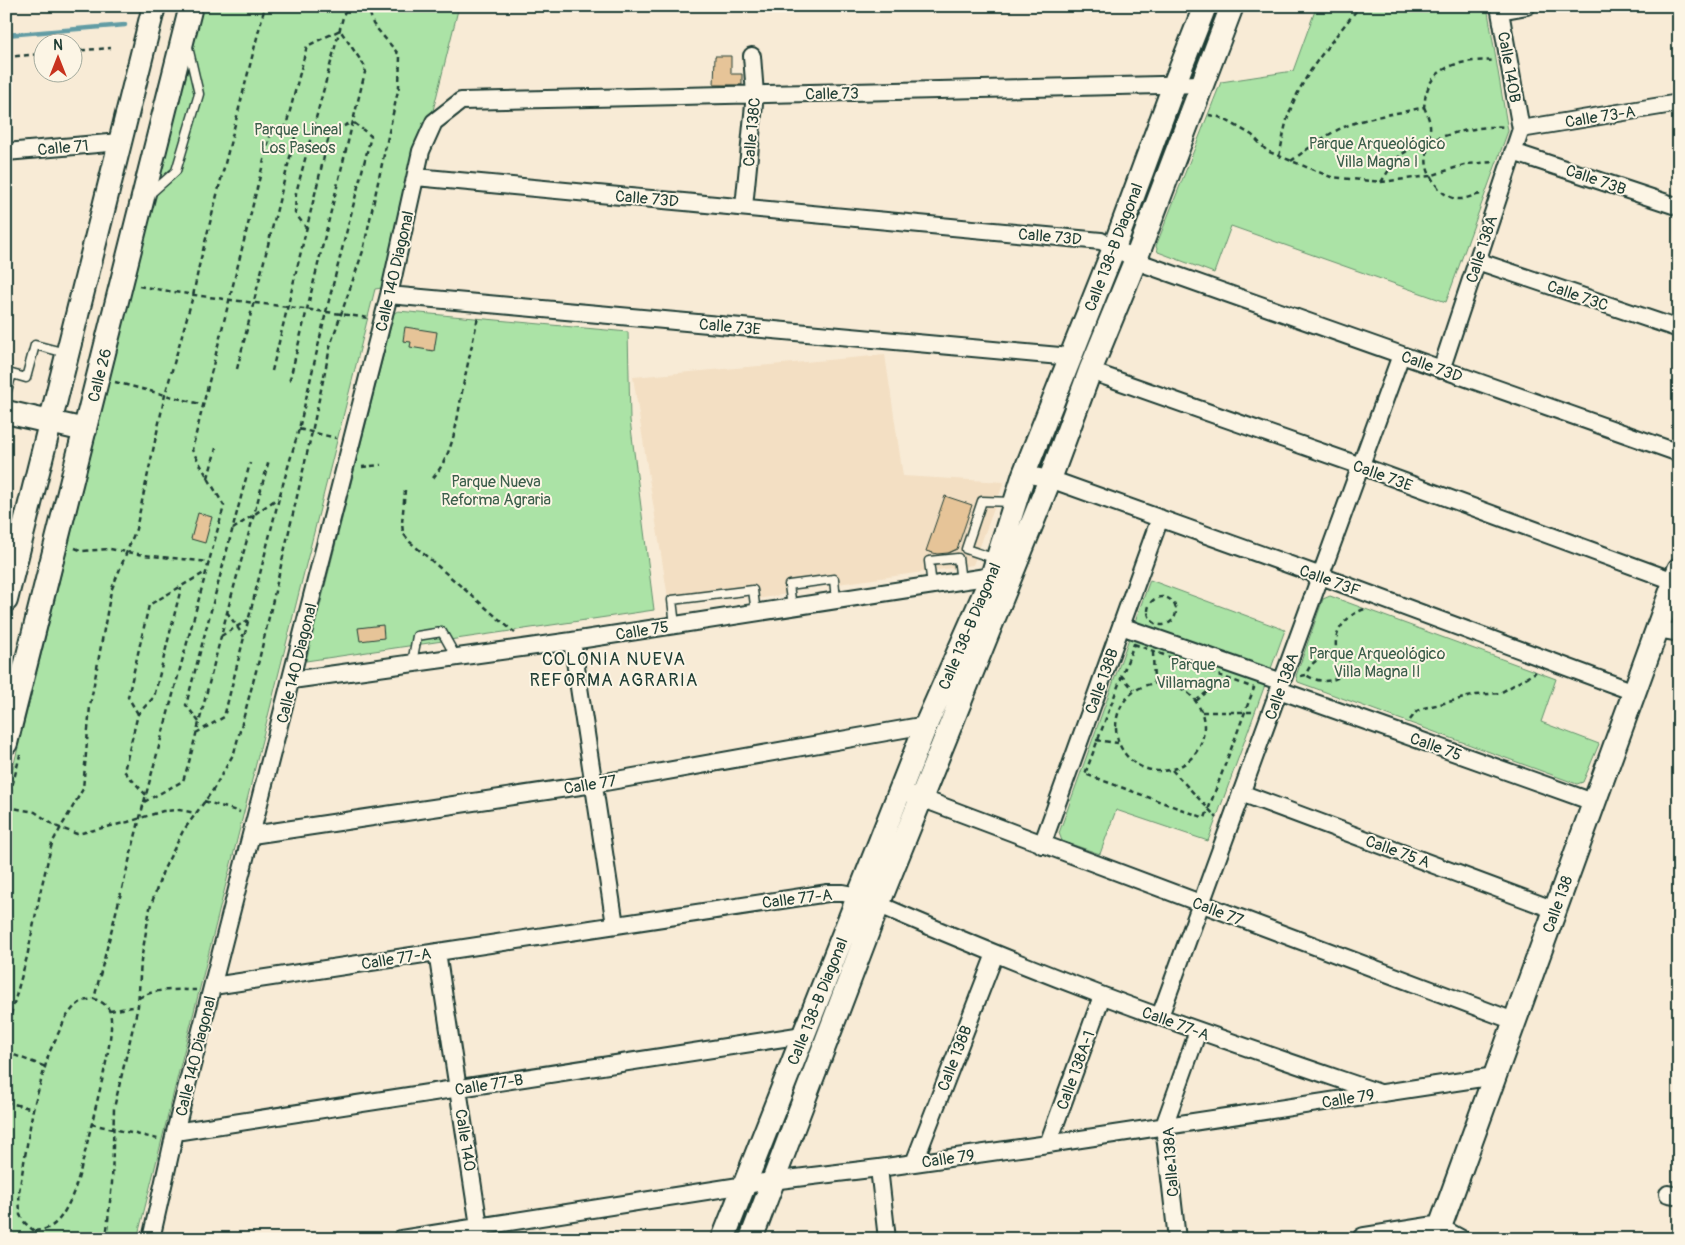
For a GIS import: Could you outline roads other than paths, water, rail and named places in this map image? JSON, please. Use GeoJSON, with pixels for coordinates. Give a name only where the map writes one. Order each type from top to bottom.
{"type":"FeatureCollection","features":[{"type":"Feature","properties":{"kind":"street"},"geometry":{"type":"LineString","coordinates":[[6,600],[154,6]]}},
{"type":"Feature","properties":{"kind":"street","name":"Calle 26"},"geometry":{"type":"LineString","coordinates":[[6,743],[191,6]]}},
{"type":"Feature","properties":{"kind":"street"},"geometry":{"type":"LineString","coordinates":[[1499,9],[1527,6]]}},
{"type":"Feature","properties":{"kind":"street"},"geometry":{"type":"LineString","coordinates":[[1205,7],[1235,7]]}},
{"type":"Feature","properties":{"kind":"street","name":"Calle 138-B Diagonal"},"geometry":{"type":"LineString","coordinates":[[751,1239],[868,900],[901,790],[926,725],[995,568],[1024,474],[1114,248],[1205,7]]}},
{"type":"Feature","properties":{"kind":"street","name":"Calle 138-B Diagonal"},"geometry":{"type":"LineString","coordinates":[[722,1239],[804,1035],[868,900],[922,799],[1235,7]]}},
{"type":"Feature","properties":{"kind":"street","name":"Calle 140B"},"geometry":{"type":"LineString","coordinates":[[1499,9],[1517,128]]}},
{"type":"Feature","properties":{"kind":"street","name":"Calle 138C"},"geometry":{"type":"LineString","coordinates":[[744,208],[755,94],[752,56]]}},
{"type":"Feature","properties":{"kind":"street","name":"Calle 73"},"geometry":{"type":"LineString","coordinates":[[461,102],[1203,84]]}},
{"type":"Feature","properties":{"kind":"street","name":"Calle 140 Diagonal"},"geometry":{"type":"LineString","coordinates":[[151,1239],[205,988],[252,835],[292,680],[383,320],[421,151],[434,122],[461,102]]}},
{"type":"Feature","properties":{"kind":"street","name":"Calle 73-A"},"geometry":{"type":"LineString","coordinates":[[1517,128],[1679,102]]}},
{"type":"Feature","properties":{"kind":"street","name":"Calle 138A"},"geometry":{"type":"LineString","coordinates":[[1441,370],[1517,128]]}},
{"type":"Feature","properties":{"kind":"street","name":"Calle 71"},"geometry":{"type":"LineString","coordinates":[[6,152],[120,142]]}},
{"type":"Feature","properties":{"kind":"street","name":"Calle 73B"},"geometry":{"type":"LineString","coordinates":[[1507,156],[1679,207]]}},
{"type":"Feature","properties":{"kind":"street","name":"Calle 73D"},"geometry":{"type":"LineString","coordinates":[[416,177],[1101,241],[1147,265],[1679,453]]}},
{"type":"Feature","properties":{"kind":"street","name":"Calle 73C"},"geometry":{"type":"LineString","coordinates":[[1477,260],[1679,329]]}},
{"type":"Feature","properties":{"kind":"street","name":"Calle 73E"},"geometry":{"type":"LineString","coordinates":[[389,295],[1071,357]]}},
{"type":"Feature","properties":{"kind":"street","name":"Calle 138A"},"geometry":{"type":"LineString","coordinates":[[1160,1016],[1241,793],[1285,684],[1321,576],[1402,355]]}},
{"type":"Feature","properties":{"kind":"street","name":"Calle 73E"},"geometry":{"type":"LineString","coordinates":[[1090,371],[1677,575]]}},
{"type":"Feature","properties":{"kind":"street"},"geometry":{"type":"LineString","coordinates":[[6,412],[85,430]]}},
{"type":"Feature","properties":{"kind":"street","name":"Calle 73F"},"geometry":{"type":"LineString","coordinates":[[1024,474],[1050,479],[1160,518],[1634,692]]}},
{"type":"Feature","properties":{"kind":"street","name":"Calle 138B"},"geometry":{"type":"LineString","coordinates":[[1042,845],[1160,518]]}},
{"type":"Feature","properties":{"kind":"street","name":"Calle 75"},"geometry":{"type":"LineString","coordinates":[[292,680],[932,586],[961,581],[995,568]]}},
{"type":"Feature","properties":{"kind":"street","name":"Calle 138"},"geometry":{"type":"LineString","coordinates":[[1438,1233],[1677,575]]}},
{"type":"Feature","properties":{"kind":"street","name":"Calle 75"},"geometry":{"type":"LineString","coordinates":[[1121,626],[1285,684],[1593,802]]}},
{"type":"Feature","properties":{"kind":"street"},"geometry":{"type":"LineString","coordinates":[[1657,629],[1679,633]]}},
{"type":"Feature","properties":{"kind":"street"},"geometry":{"type":"LineString","coordinates":[[572,640],[615,925]]}},
{"type":"Feature","properties":{"kind":"street","name":"Calle 77"},"geometry":{"type":"LineString","coordinates":[[252,835],[594,784],[926,725]]}},
{"type":"Feature","properties":{"kind":"street","name":"Calle 77"},"geometry":{"type":"LineString","coordinates":[[901,790],[1042,845],[1514,1022]]}},
{"type":"Feature","properties":{"kind":"street","name":"Calle 75 A"},"geometry":{"type":"LineString","coordinates":[[1241,793],[1554,910]]}},
{"type":"Feature","properties":{"kind":"street","name":"Calle 77-A"},"geometry":{"type":"LineString","coordinates":[[205,988],[828,893],[843,893],[868,900],[995,954],[1102,996],[1380,1093]]}},
{"type":"Feature","properties":{"kind":"street","name":"Calle 140"},"geometry":{"type":"LineString","coordinates":[[437,952],[480,1232]]}},
{"type":"Feature","properties":{"kind":"street","name":"Calle 138B"},"geometry":{"type":"LineString","coordinates":[[914,1163],[995,954]]}},
{"type":"Feature","properties":{"kind":"street","name":"Calle 138A-1"},"geometry":{"type":"LineString","coordinates":[[1048,1144],[1102,996]]}},
{"type":"Feature","properties":{"kind":"street","name":"Calle 138A"},"geometry":{"type":"LineString","coordinates":[[1177,1239],[1164,1126],[1198,1031]]}},
{"type":"Feature","properties":{"kind":"street","name":"Calle 77-B"},"geometry":{"type":"LineString","coordinates":[[175,1132],[804,1035]]}},
{"type":"Feature","properties":{"kind":"street","name":"Calle 79"},"geometry":{"type":"LineString","coordinates":[[401,1239],[480,1232],[772,1181],[1048,1144],[1495,1076]]}},
{"type":"Feature","properties":{"kind":"street"},"geometry":{"type":"LineString","coordinates":[[879,1168],[887,1239]]}},
{"type":"Feature","properties":{"kind":"street"},"geometry":{"type":"LineString","coordinates":[[1364,1239],[1438,1233],[1462,1239]]}},
{"type":"Feature","properties":{"kind":"lane"},"geometry":{"type":"LineString","coordinates":[[6,394],[12,374],[26,378],[35,345],[68,354]]}},
{"type":"Feature","properties":{"kind":"lane"},"geometry":{"type":"LineString","coordinates":[[995,568],[966,549],[982,501],[1016,502]]}},
{"type":"Feature","properties":{"kind":"lane"},"geometry":{"type":"LineString","coordinates":[[932,586],[929,562],[958,558],[961,581]]}},
{"type":"Feature","properties":{"kind":"lane"},"geometry":{"type":"LineString","coordinates":[[792,607],[789,585],[834,579],[836,600]]}},
{"type":"Feature","properties":{"kind":"lane"},"geometry":{"type":"LineString","coordinates":[[675,625],[672,600],[753,590],[756,612]]}},
{"type":"Feature","properties":{"kind":"lane"},"geometry":{"type":"LineString","coordinates":[[412,663],[417,636],[442,632],[456,657]]}},
{"type":"Feature","properties":{"kind":"waterway"},"geometry":{"type":"LineString","coordinates":[[6,35],[125,25]]}},
{"type":"Feature","properties":{"kind":"district","name":"COLONIA NUEVA REFORMA AGRARIA"},"geometry":{"type":"Point","coordinates":[614,670]}},
{"type":"Feature","properties":{"kind":"park label","name":"Parque Lineal Los Paseos"},"geometry":{"type":"Point","coordinates":[298,138]}},
{"type":"Feature","properties":{"kind":"park label","name":"Parque Arqueológico Villa Magna I"},"geometry":{"type":"Point","coordinates":[1377,152]}},
{"type":"Feature","properties":{"kind":"park label","name":"Parque Nueva Reforma Agraria"},"geometry":{"type":"Point","coordinates":[496,490]}},
{"type":"Feature","properties":{"kind":"park label","name":"Parque Arqueológico Villa Magna II"},"geometry":{"type":"Point","coordinates":[1377,662]}},
{"type":"Feature","properties":{"kind":"park label","name":"Parque Villamagna"},"geometry":{"type":"Point","coordinates":[1193,673]}}]}
